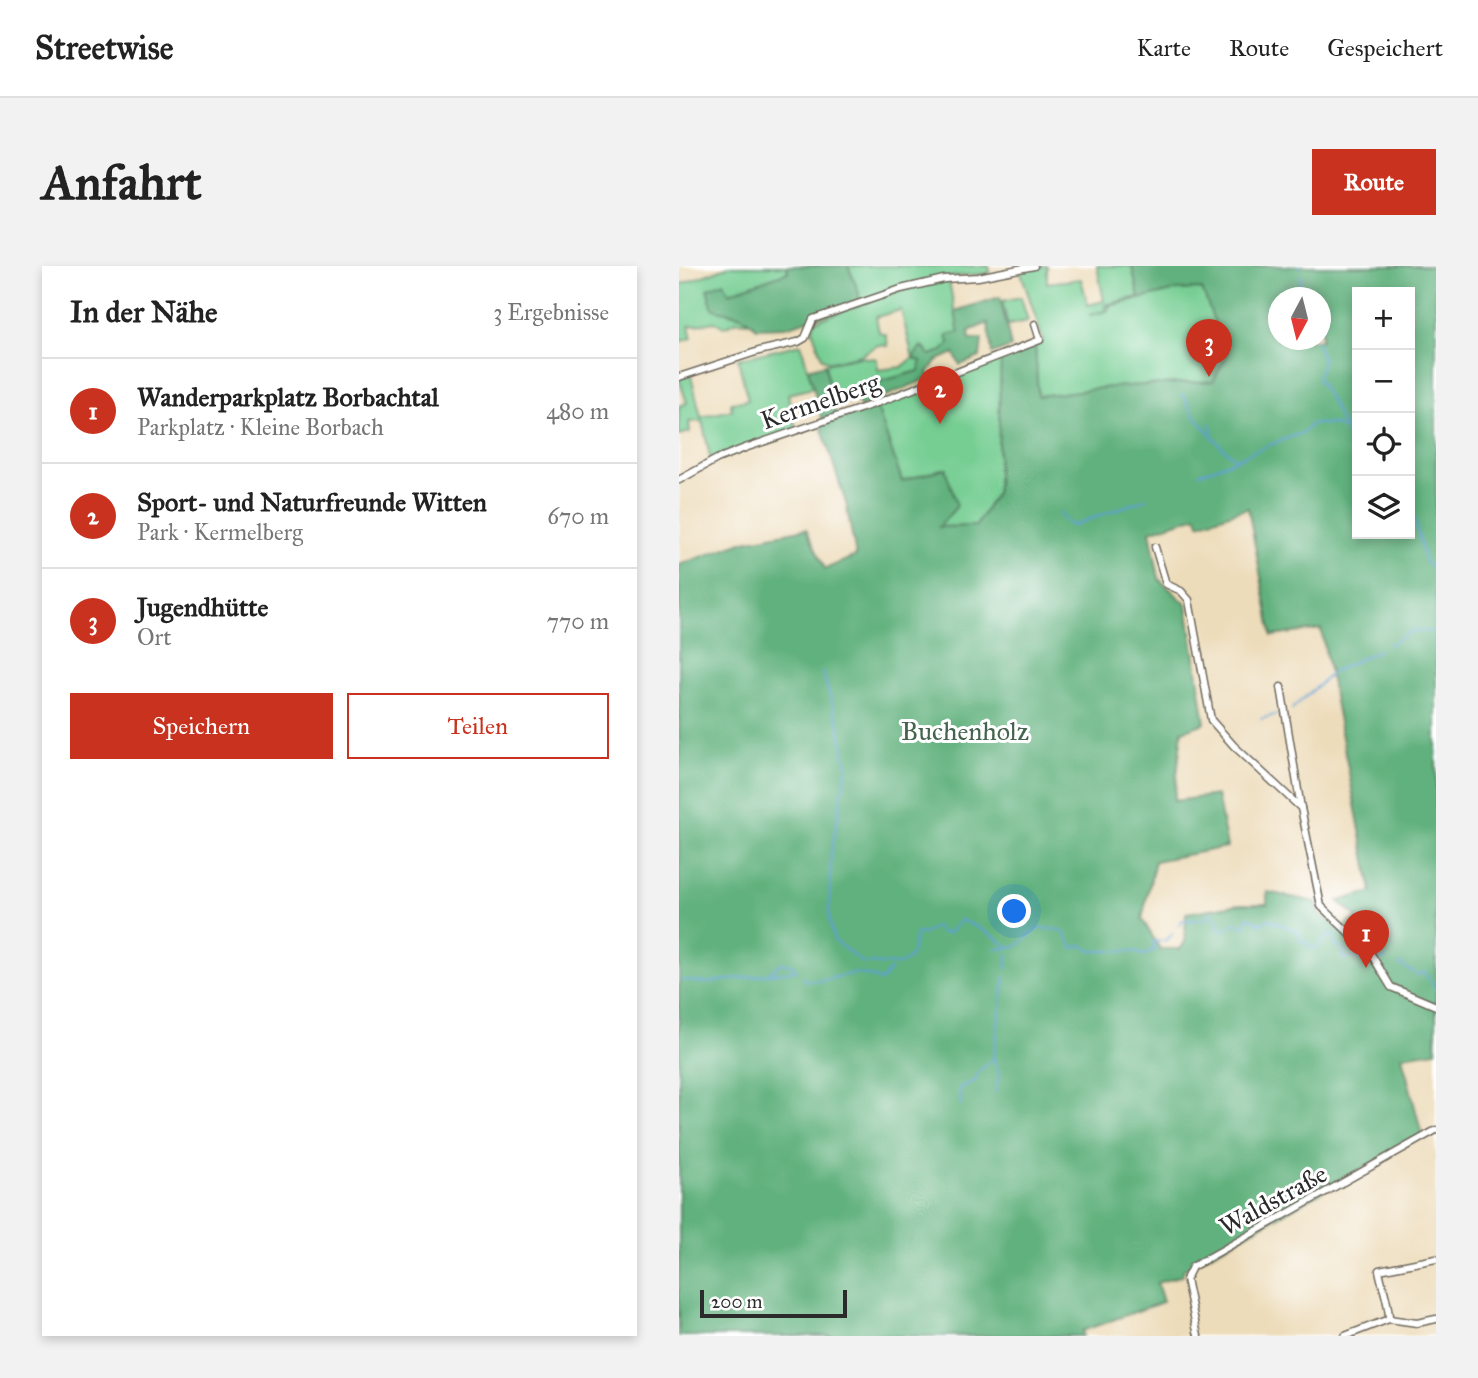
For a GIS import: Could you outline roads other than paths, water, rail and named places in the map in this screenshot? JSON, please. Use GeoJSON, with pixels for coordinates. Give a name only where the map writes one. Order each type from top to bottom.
{"type":"FeatureCollection","features":[{"type":"Feature","properties":{"kind":"street"},"geometry":{"type":"LineString","coordinates":[[679,377],[759,351],[798,342],[804,338],[813,319],[891,293],[944,279],[978,277],[1034,266]]}},
{"type":"Feature","properties":{"kind":"street","name":"Kermelberg"},"geometry":{"type":"LineString","coordinates":[[679,480],[717,459],[745,448],[890,398],[1040,340],[1035,324]]}},
{"type":"Feature","properties":{"kind":"street"},"geometry":{"type":"LineString","coordinates":[[1155,547],[1166,584],[1181,591],[1189,600],[1210,720],[1301,808]]}},
{"type":"Feature","properties":{"kind":"street"},"geometry":{"type":"LineString","coordinates":[[1281,687],[1321,906],[1366,948],[1391,987],[1436,1006]]}},
{"type":"Feature","properties":{"kind":"street","name":"Waldstraße"},"geometry":{"type":"LineString","coordinates":[[1198,1336],[1186,1279],[1192,1267],[1436,1130]]}},
{"type":"Feature","properties":{"kind":"street"},"geometry":{"type":"LineString","coordinates":[[1389,1319],[1389,1302],[1384,1296],[1379,1270],[1436,1259]]}},
{"type":"Feature","properties":{"kind":"street"},"geometry":{"type":"LineString","coordinates":[[1345,1336],[1389,1319],[1417,1322],[1436,1319]]}},
{"type":"Feature","properties":{"kind":"waterway"},"geometry":{"type":"LineString","coordinates":[[1300,287],[1301,275]]}},
{"type":"Feature","properties":{"kind":"waterway"},"geometry":{"type":"LineString","coordinates":[[1319,350],[1323,361],[1317,379],[1352,441]]}},
{"type":"Feature","properties":{"kind":"waterway"},"geometry":{"type":"LineString","coordinates":[[1182,394],[1193,413],[1215,439],[1228,453],[1239,459]]}},
{"type":"Feature","properties":{"kind":"waterway"},"geometry":{"type":"LineString","coordinates":[[1210,423],[1213,432]]}},
{"type":"Feature","properties":{"kind":"waterway"},"geometry":{"type":"LineString","coordinates":[[1199,473],[1303,433],[1311,424],[1332,424],[1345,429]]}},
{"type":"Feature","properties":{"kind":"waterway"},"geometry":{"type":"LineString","coordinates":[[1059,512],[1067,523],[1073,525],[1146,499]]}},
{"type":"Feature","properties":{"kind":"waterway"},"geometry":{"type":"LineString","coordinates":[[1415,521],[1425,562],[1436,571]]}},
{"type":"Feature","properties":{"kind":"waterway"},"geometry":{"type":"LineString","coordinates":[[1389,645],[1409,632],[1436,631]]}},
{"type":"Feature","properties":{"kind":"waterway"},"geometry":{"type":"LineString","coordinates":[[1292,709],[1333,672],[1379,650]]}},
{"type":"Feature","properties":{"kind":"waterway"},"geometry":{"type":"LineString","coordinates":[[822,671],[839,725],[847,767],[831,853],[829,919],[834,940],[864,964]]}},
{"type":"Feature","properties":{"kind":"waterway"},"geometry":{"type":"LineString","coordinates":[[1261,719],[1278,714]]}},
{"type":"Feature","properties":{"kind":"waterway"},"geometry":{"type":"LineString","coordinates":[[1180,926],[1182,920],[1204,920],[1209,914],[1220,920],[1218,928],[1221,932],[1235,923],[1245,927],[1248,917],[1262,924],[1268,919],[1299,932],[1301,942],[1308,943],[1311,948],[1317,948],[1330,933],[1335,938],[1334,944],[1343,948],[1346,954],[1342,956],[1343,959],[1369,957],[1373,962]]}},
{"type":"Feature","properties":{"kind":"waterway"},"geometry":{"type":"LineString","coordinates":[[896,965],[911,956],[917,933],[924,934],[936,926],[942,933],[949,933],[961,920],[986,932],[1009,948]]}},
{"type":"Feature","properties":{"kind":"waterway"},"geometry":{"type":"LineString","coordinates":[[995,949],[1016,947],[1039,928],[1061,931],[1073,948],[1083,945],[1091,951],[1112,951]]}},
{"type":"Feature","properties":{"kind":"waterway"},"geometry":{"type":"LineString","coordinates":[[1116,951],[1134,951],[1143,955],[1155,950],[1153,942],[1167,940],[1173,933]]}},
{"type":"Feature","properties":{"kind":"waterway"},"geometry":{"type":"LineString","coordinates":[[1007,954],[1007,969]]}},
{"type":"Feature","properties":{"kind":"waterway"},"geometry":{"type":"LineString","coordinates":[[1381,960],[1387,958]]}},
{"type":"Feature","properties":{"kind":"waterway"},"geometry":{"type":"LineString","coordinates":[[770,972],[781,963],[793,966],[796,970]]}},
{"type":"Feature","properties":{"kind":"waterway"},"geometry":{"type":"LineString","coordinates":[[868,963],[898,965]]}},
{"type":"Feature","properties":{"kind":"waterway"},"geometry":{"type":"LineString","coordinates":[[1399,964],[1418,975],[1424,972],[1436,989]]}},
{"type":"Feature","properties":{"kind":"waterway"},"geometry":{"type":"LineString","coordinates":[[682,980],[706,983],[798,970]]}},
{"type":"Feature","properties":{"kind":"waterway"},"geometry":{"type":"LineString","coordinates":[[803,977],[805,980],[816,981],[859,974],[881,981],[890,970]]}},
{"type":"Feature","properties":{"kind":"waterway"},"geometry":{"type":"LineString","coordinates":[[961,1105],[959,1088],[975,1081],[978,1072],[993,1059],[1005,977]]}},
{"type":"Feature","properties":{"kind":"waterway"},"geometry":{"type":"LineString","coordinates":[[994,1059],[999,1074],[995,1092]]}},
{"type":"Feature","properties":{"kind":"place","name":"Jugendhütte"},"geometry":{"type":"Point","coordinates":[1209,377]}},
{"type":"Feature","properties":{"kind":"place","name":"Sport- und Naturfreunde Witten"},"geometry":{"type":"Point","coordinates":[940,424]}},
{"type":"Feature","properties":{"kind":"place","name":"Wanderparkplatz Borbachtal"},"geometry":{"type":"Point","coordinates":[1366,968]}},
{"type":"Feature","properties":{"kind":"park label","name":"Buchenholz"},"geometry":{"type":"Point","coordinates":[965,731]}}]}
